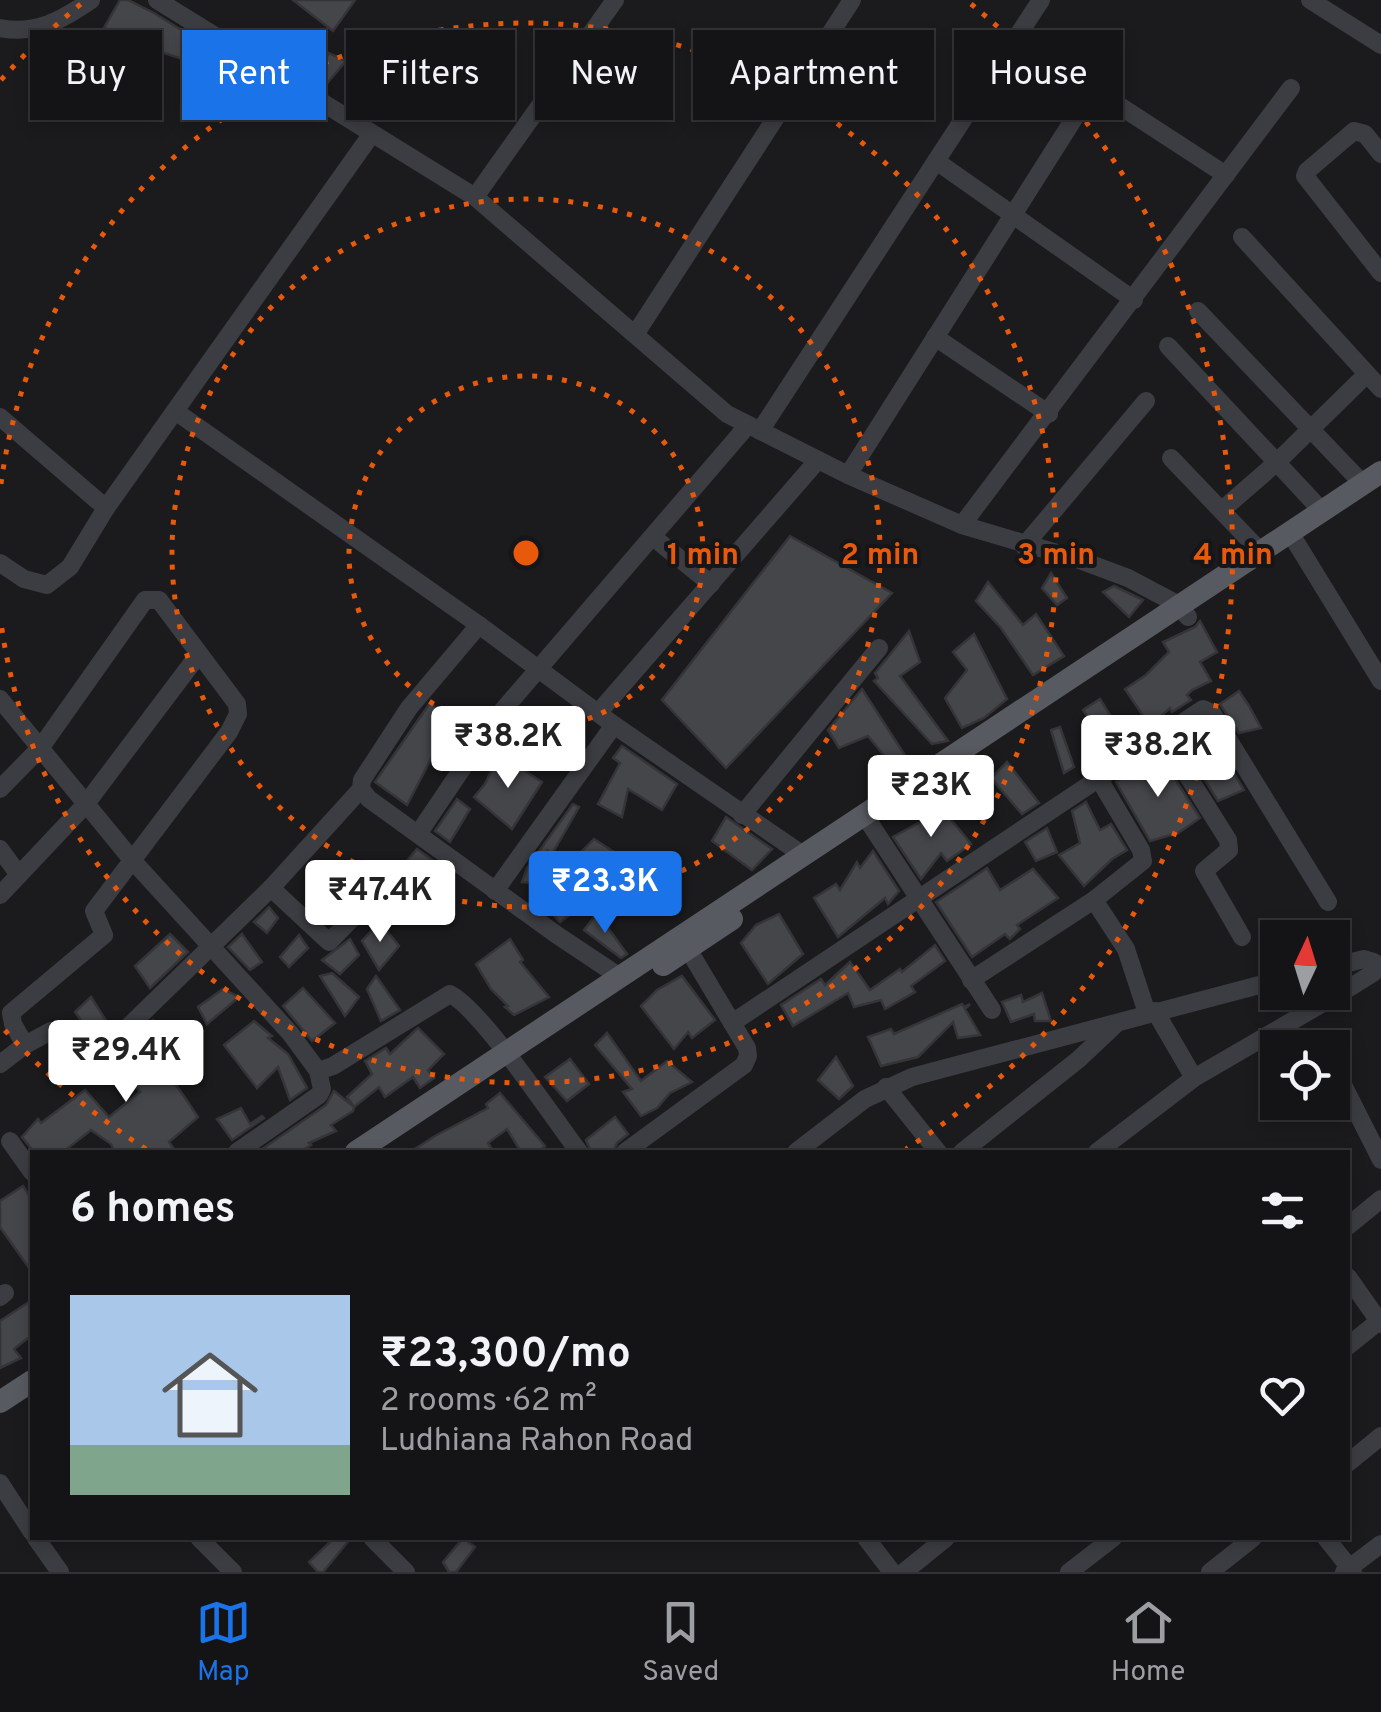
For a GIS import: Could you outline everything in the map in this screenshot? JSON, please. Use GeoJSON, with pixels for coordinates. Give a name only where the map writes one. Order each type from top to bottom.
{"type":"FeatureCollection","features":[{"type":"Feature","properties":{"kind":"main road"},"geometry":{"type":"LineString","coordinates":[[1184,611],[1260,551],[1293,538],[1322,511],[1375,482]]}},
{"type":"Feature","properties":{"kind":"main road"},"geometry":{"type":"LineString","coordinates":[[359,1150],[688,949],[869,822],[1375,482]]}},
{"type":"Feature","properties":{"kind":"main road"},"geometry":{"type":"LineString","coordinates":[[384,1150],[620,977],[803,855],[869,822]]}},
{"type":"Feature","properties":{"kind":"main road"},"geometry":{"type":"LineString","coordinates":[[0,1386],[30,1366]]}},
{"type":"Feature","properties":{"kind":"main road"},"geometry":{"type":"LineString","coordinates":[[0,1402],[30,1381]]}},
{"type":"Feature","properties":{"kind":"street"},"geometry":{"type":"LineString","coordinates":[[0,28],[34,30],[63,19],[92,0]]}},
{"type":"Feature","properties":{"kind":"street"},"geometry":{"type":"LineString","coordinates":[[157,0],[476,196],[727,414],[962,526],[1128,578],[1184,611]]}},
{"type":"Feature","properties":{"kind":"street"},"geometry":{"type":"LineString","coordinates":[[476,196],[615,0]]}},
{"type":"Feature","properties":{"kind":"street"},"geometry":{"type":"LineString","coordinates":[[636,333],[852,0]]}},
{"type":"Feature","properties":{"kind":"street"},"geometry":{"type":"LineString","coordinates":[[418,834],[480,741],[652,537],[754,428],[1040,0]]}},
{"type":"Feature","properties":{"kind":"street"},"geometry":{"type":"LineString","coordinates":[[1314,1],[1381,45]]}},
{"type":"Feature","properties":{"kind":"street"},"geometry":{"type":"LineString","coordinates":[[962,526],[1292,88]]}},
{"type":"Feature","properties":{"kind":"street"},"geometry":{"type":"LineString","coordinates":[[848,474],[1089,95],[1103,94],[1226,174]]}},
{"type":"Feature","properties":{"kind":"street"},"geometry":{"type":"LineString","coordinates":[[1381,154],[1365,134],[1354,132],[1306,171],[1305,176],[1381,273]]}},
{"type":"Feature","properties":{"kind":"street"},"geometry":{"type":"LineString","coordinates":[[0,563],[24,578],[46,585],[70,567],[106,508],[371,135]]}},
{"type":"Feature","properties":{"kind":"street"},"geometry":{"type":"LineString","coordinates":[[936,161],[1134,300]]}},
{"type":"Feature","properties":{"kind":"street"},"geometry":{"type":"LineString","coordinates":[[1242,236],[1381,389]]}},
{"type":"Feature","properties":{"kind":"street"},"geometry":{"type":"LineString","coordinates":[[1198,311],[1313,428],[1375,482]]}},
{"type":"Feature","properties":{"kind":"street"},"geometry":{"type":"LineString","coordinates":[[935,337],[1049,414]]}},
{"type":"Feature","properties":{"kind":"street"},"geometry":{"type":"LineString","coordinates":[[1168,346],[1322,511]]}},
{"type":"Feature","properties":{"kind":"street"},"geometry":{"type":"LineString","coordinates":[[1222,509],[1276,463],[1367,374]]}},
{"type":"Feature","properties":{"kind":"street"},"geometry":{"type":"LineString","coordinates":[[1024,546],[1146,400]]}},
{"type":"Feature","properties":{"kind":"street"},"geometry":{"type":"LineString","coordinates":[[175,410],[614,725],[803,855]]}},
{"type":"Feature","properties":{"kind":"street"},"geometry":{"type":"LineString","coordinates":[[0,417],[106,508]]}},
{"type":"Feature","properties":{"kind":"street"},"geometry":{"type":"LineString","coordinates":[[1171,458],[1260,551]]}},
{"type":"Feature","properties":{"kind":"street"},"geometry":{"type":"LineString","coordinates":[[598,713],[818,460]]}},
{"type":"Feature","properties":{"kind":"street"},"geometry":{"type":"LineString","coordinates":[[652,537],[711,584]]}},
{"type":"Feature","properties":{"kind":"street"},"geometry":{"type":"LineString","coordinates":[[1293,538],[1381,681]]}},
{"type":"Feature","properties":{"kind":"street"},"geometry":{"type":"LineString","coordinates":[[0,789],[40,747],[145,600],[159,600],[237,704],[238,714],[212,756],[94,911],[104,932],[102,938],[11,1013],[25,1045]]}},
{"type":"Feature","properties":{"kind":"street"},"geometry":{"type":"LineString","coordinates":[[0,1064],[50,1031],[76,1066],[85,1067],[271,888],[361,789],[362,780],[408,708],[479,625]]}},
{"type":"Feature","properties":{"kind":"street"},"geometry":{"type":"LineString","coordinates":[[742,815],[879,648]]}},
{"type":"Feature","properties":{"kind":"street"},"geometry":{"type":"LineString","coordinates":[[0,895],[86,804],[199,654]]}},
{"type":"Feature","properties":{"kind":"street"},"geometry":{"type":"LineString","coordinates":[[0,699],[133,861],[290,1033],[318,1070],[322,1089],[319,1095],[240,1150]]}},
{"type":"Feature","properties":{"kind":"street"},"geometry":{"type":"LineString","coordinates":[[732,1023],[1198,710],[1212,713],[1328,902]]}},
{"type":"Feature","properties":{"kind":"street"},"geometry":{"type":"LineString","coordinates":[[495,891],[614,725]]}},
{"type":"Feature","properties":{"kind":"street"},"geometry":{"type":"LineString","coordinates":[[1162,735],[1228,840],[1229,850],[1204,871],[1242,937]]}},
{"type":"Feature","properties":{"kind":"street"},"geometry":{"type":"LineString","coordinates":[[972,980],[1094,900],[1144,861],[1098,779]]}},
{"type":"Feature","properties":{"kind":"street"},"geometry":{"type":"LineString","coordinates":[[361,789],[369,799],[495,891],[620,977]]}},
{"type":"Feature","properties":{"kind":"street"},"geometry":{"type":"LineString","coordinates":[[869,822],[992,1010]]}},
{"type":"Feature","properties":{"kind":"street"},"geometry":{"type":"LineString","coordinates":[[0,850],[19,875]]}},
{"type":"Feature","properties":{"kind":"street"},"geometry":{"type":"LineString","coordinates":[[271,888],[328,942],[370,900]]}},
{"type":"Feature","properties":{"kind":"street"},"geometry":{"type":"LineString","coordinates":[[1094,900],[1126,949],[1151,1012],[1194,1078]]}},
{"type":"Feature","properties":{"kind":"street"},"geometry":{"type":"LineString","coordinates":[[628,1150],[744,1065],[748,1056],[747,1048],[688,949]]}},
{"type":"Feature","properties":{"kind":"street"},"geometry":{"type":"LineString","coordinates":[[1350,962],[1364,959],[1374,962],[1376,968],[1350,987]]}},
{"type":"Feature","properties":{"kind":"street"},"geometry":{"type":"LineString","coordinates":[[799,1150],[865,1100],[912,1077],[1260,985]]}},
{"type":"Feature","properties":{"kind":"street"},"geometry":{"type":"LineString","coordinates":[[318,1070],[333,1066],[450,994],[467,1006],[508,1059],[568,1149]]}},
{"type":"Feature","properties":{"kind":"street"},"geometry":{"type":"LineString","coordinates":[[1100,1150],[1194,1078],[1311,1010]]}},
{"type":"Feature","properties":{"kind":"street"},"geometry":{"type":"LineString","coordinates":[[965,1150],[1079,1059],[1120,1020]]}},
{"type":"Feature","properties":{"kind":"street"},"geometry":{"type":"LineString","coordinates":[[886,1088],[936,1150]]}},
{"type":"Feature","properties":{"kind":"street"},"geometry":{"type":"LineString","coordinates":[[1350,1099],[1381,1160]]}},
{"type":"Feature","properties":{"kind":"street"},"geometry":{"type":"LineString","coordinates":[[10,1141],[30,1169]]}},
{"type":"Feature","properties":{"kind":"street"},"geometry":{"type":"LineString","coordinates":[[1350,1224],[1381,1198]]}},
{"type":"Feature","properties":{"kind":"street"},"geometry":{"type":"LineString","coordinates":[[1350,1280],[1380,1322],[1350,1344]]}},
{"type":"Feature","properties":{"kind":"street"},"geometry":{"type":"LineString","coordinates":[[1350,1460],[1381,1436]]}},
{"type":"Feature","properties":{"kind":"street"},"geometry":{"type":"LineString","coordinates":[[0,1483],[30,1529]]}},
{"type":"Feature","properties":{"kind":"street"},"geometry":{"type":"LineString","coordinates":[[38,1540],[60,1572]]}},
{"type":"Feature","properties":{"kind":"street"},"geometry":{"type":"LineString","coordinates":[[201,1540],[233,1572]]}},
{"type":"Feature","properties":{"kind":"street"},"geometry":{"type":"LineString","coordinates":[[374,1540],[406,1572]]}},
{"type":"Feature","properties":{"kind":"street"},"geometry":{"type":"LineString","coordinates":[[868,1540],[892,1572]]}},
{"type":"Feature","properties":{"kind":"street"},"geometry":{"type":"LineString","coordinates":[[904,1572],[944,1540]]}},
{"type":"Feature","properties":{"kind":"street"},"geometry":{"type":"LineString","coordinates":[[1069,1572],[1110,1540]]}},
{"type":"Feature","properties":{"kind":"street"},"geometry":{"type":"LineString","coordinates":[[1327,1540],[1349,1570],[1381,1544]]}},
{"type":"Feature","properties":{"kind":"street"},"geometry":{"type":"LineString","coordinates":[[1210,1572],[1240,1542]]}},
{"type":"Feature","properties":{"kind":"building"},"geometry":{"type":"Polygon","coordinates":[[[120,0],[128,0],[182,30],[182,59],[162,52],[162,30],[104,28],[120,0]]]}},
{"type":"Feature","properties":{"kind":"building"},"geometry":{"type":"Polygon","coordinates":[[[293,0],[355,0],[333,31],[293,0]]]}},
{"type":"Feature","properties":{"kind":"building"},"geometry":{"type":"Polygon","coordinates":[[[329,53],[346,61],[326,85],[329,53]]]}},
{"type":"Feature","properties":{"kind":"building"},"geometry":{"type":"Polygon","coordinates":[[[790,536],[892,593],[726,768],[662,700],[790,536]]]}},
{"type":"Feature","properties":{"kind":"building"},"geometry":{"type":"Polygon","coordinates":[[[1051,573],[1067,598],[1057,605],[1042,588],[1051,573]]]}},
{"type":"Feature","properties":{"kind":"building"},"geometry":{"type":"Polygon","coordinates":[[[988,582],[1023,625],[1036,614],[1064,656],[1033,675],[1001,628],[976,601],[988,582]]]}},
{"type":"Feature","properties":{"kind":"building"},"geometry":{"type":"Polygon","coordinates":[[[1114,586],[1143,600],[1129,617],[1103,592],[1114,586]]]}},
{"type":"Feature","properties":{"kind":"building"},"geometry":{"type":"Polygon","coordinates":[[[1200,621],[1217,652],[1200,662],[1211,681],[1192,690],[1187,695],[1191,700],[1172,712],[1170,708],[1150,726],[1125,689],[1169,652],[1163,642],[1200,621]]]}},
{"type":"Feature","properties":{"kind":"building"},"geometry":{"type":"Polygon","coordinates":[[[909,631],[920,662],[900,676],[948,741],[932,744],[874,681],[878,678],[875,673],[909,631]]]}},
{"type":"Feature","properties":{"kind":"building"},"geometry":{"type":"Polygon","coordinates":[[[974,634],[1007,699],[984,718],[962,728],[945,698],[967,670],[953,652],[974,634]]]}},
{"type":"Feature","properties":{"kind":"building"},"geometry":{"type":"Polygon","coordinates":[[[862,689],[906,757],[896,770],[868,736],[839,748],[828,730],[862,689]]]}},
{"type":"Feature","properties":{"kind":"building"},"geometry":{"type":"Polygon","coordinates":[[[1239,691],[1261,728],[1239,733],[1220,704],[1239,691]]]}},
{"type":"Feature","properties":{"kind":"building"},"geometry":{"type":"Polygon","coordinates":[[[1100,699],[1126,741],[1109,751],[1083,710],[1100,699]]]}},
{"type":"Feature","properties":{"kind":"building"},"geometry":{"type":"Polygon","coordinates":[[[430,703],[457,725],[450,732],[446,730],[407,805],[375,782],[430,703]]]}},
{"type":"Feature","properties":{"kind":"building"},"geometry":{"type":"Polygon","coordinates":[[[1204,724],[1244,790],[1218,801],[1180,740],[1204,724]]]}},
{"type":"Feature","properties":{"kind":"building"},"geometry":{"type":"Polygon","coordinates":[[[1060,727],[1074,767],[1064,773],[1051,730],[1060,727]]]}},
{"type":"Feature","properties":{"kind":"building"},"geometry":{"type":"Polygon","coordinates":[[[622,746],[677,784],[662,810],[628,789],[622,817],[598,804],[620,763],[613,758],[622,746]]]}},
{"type":"Feature","properties":{"kind":"building"},"geometry":{"type":"Polygon","coordinates":[[[499,754],[542,782],[512,829],[474,797],[499,754]]]}},
{"type":"Feature","properties":{"kind":"building"},"geometry":{"type":"Polygon","coordinates":[[[1159,754],[1200,818],[1178,833],[1150,841],[1116,782],[1133,771],[1135,774],[1159,754]]]}},
{"type":"Feature","properties":{"kind":"building"},"geometry":{"type":"Polygon","coordinates":[[[1007,762],[1039,803],[1022,814],[991,778],[1007,762]]]}},
{"type":"Feature","properties":{"kind":"building"},"geometry":{"type":"Polygon","coordinates":[[[457,799],[470,809],[450,842],[435,831],[457,799]]]}},
{"type":"Feature","properties":{"kind":"building"},"geometry":{"type":"Polygon","coordinates":[[[937,802],[971,844],[947,861],[941,853],[921,879],[893,837],[922,821],[915,817],[937,802]]]}},
{"type":"Feature","properties":{"kind":"building"},"geometry":{"type":"Polygon","coordinates":[[[1086,802],[1100,830],[1111,824],[1127,850],[1084,886],[1059,855],[1080,843],[1072,811],[1086,802]]]}},
{"type":"Feature","properties":{"kind":"building"},"geometry":{"type":"Polygon","coordinates":[[[573,804],[579,807],[552,854],[549,852],[551,856],[535,884],[522,882],[527,868],[573,804]]]}},
{"type":"Feature","properties":{"kind":"building"},"geometry":{"type":"Polygon","coordinates":[[[726,817],[772,849],[752,870],[712,841],[726,817]]]}},
{"type":"Feature","properties":{"kind":"building"},"geometry":{"type":"Polygon","coordinates":[[[1047,828],[1057,852],[1036,861],[1025,842],[1047,828]]]}},
{"type":"Feature","properties":{"kind":"building"},"geometry":{"type":"Polygon","coordinates":[[[594,839],[649,875],[632,904],[609,897],[627,872],[604,889],[568,865],[594,839]]]}},
{"type":"Feature","properties":{"kind":"building"},"geometry":{"type":"Polygon","coordinates":[[[417,849],[439,865],[432,884],[406,862],[417,849]]]}},
{"type":"Feature","properties":{"kind":"building"},"geometry":{"type":"Polygon","coordinates":[[[873,851],[899,891],[888,904],[885,898],[838,937],[814,898],[836,884],[840,890],[857,862],[860,868],[873,851]]]}},
{"type":"Feature","properties":{"kind":"building"},"geometry":{"type":"Polygon","coordinates":[[[987,868],[1000,890],[1033,869],[1058,898],[1017,925],[1020,929],[1010,939],[1005,934],[972,957],[936,902],[987,868]]]}},
{"type":"Feature","properties":{"kind":"building"},"geometry":{"type":"Polygon","coordinates":[[[561,871],[584,904],[560,922],[544,905],[569,889],[546,886],[561,871]]]}},
{"type":"Feature","properties":{"kind":"building"},"geometry":{"type":"Polygon","coordinates":[[[269,907],[278,918],[267,933],[254,922],[269,907]]]}},
{"type":"Feature","properties":{"kind":"building"},"geometry":{"type":"Polygon","coordinates":[[[597,913],[627,954],[621,958],[584,930],[597,913]]]}},
{"type":"Feature","properties":{"kind":"building"},"geometry":{"type":"Polygon","coordinates":[[[779,914],[803,954],[768,984],[741,943],[756,925],[779,914]]]}},
{"type":"Feature","properties":{"kind":"building"},"geometry":{"type":"Polygon","coordinates":[[[380,922],[399,946],[379,970],[362,941],[380,922]]]}},
{"type":"Feature","properties":{"kind":"building"},"geometry":{"type":"Polygon","coordinates":[[[170,934],[188,952],[150,988],[135,966],[170,934]]]}},
{"type":"Feature","properties":{"kind":"building"},"geometry":{"type":"Polygon","coordinates":[[[242,934],[262,962],[250,970],[228,947],[242,934]]]}},
{"type":"Feature","properties":{"kind":"building"},"geometry":{"type":"Polygon","coordinates":[[[299,935],[308,948],[289,967],[280,957],[299,935]]]}},
{"type":"Feature","properties":{"kind":"building"},"geometry":{"type":"Polygon","coordinates":[[[350,939],[359,955],[340,974],[322,960],[350,939]]]}},
{"type":"Feature","properties":{"kind":"building"},"geometry":{"type":"Polygon","coordinates":[[[510,939],[523,960],[520,962],[549,997],[514,1015],[476,964],[510,939]]]}},
{"type":"Feature","properties":{"kind":"building"},"geometry":{"type":"Polygon","coordinates":[[[935,945],[945,961],[911,986],[915,992],[885,1009],[881,1000],[854,1007],[848,993],[793,1026],[781,1005],[821,979],[825,985],[850,962],[870,990],[900,969],[902,972],[935,945]]]}},
{"type":"Feature","properties":{"kind":"building"},"geometry":{"type":"Polygon","coordinates":[[[332,973],[359,997],[345,1016],[320,976],[332,973]]]}},
{"type":"Feature","properties":{"kind":"building"},"geometry":{"type":"Polygon","coordinates":[[[376,976],[400,1010],[381,1021],[367,989],[376,976]]]}},
{"type":"Feature","properties":{"kind":"building"},"geometry":{"type":"Polygon","coordinates":[[[682,976],[715,1020],[692,1038],[688,1032],[674,1049],[641,1006],[657,990],[682,976]]]}},
{"type":"Feature","properties":{"kind":"building"},"geometry":{"type":"Polygon","coordinates":[[[303,988],[335,1023],[312,1041],[283,1006],[303,988]]]}},
{"type":"Feature","properties":{"kind":"building"},"geometry":{"type":"Polygon","coordinates":[[[223,989],[239,997],[207,1024],[198,1007],[223,989]]]}},
{"type":"Feature","properties":{"kind":"building"},"geometry":{"type":"Polygon","coordinates":[[[1042,993],[1051,1021],[1035,1021],[1034,1014],[1011,1022],[1002,1002],[1021,995],[1023,1002],[1042,993]]]}},
{"type":"Feature","properties":{"kind":"building"},"geometry":{"type":"Polygon","coordinates":[[[91,997],[110,1027],[96,1041],[75,1012],[91,997]]]}},
{"type":"Feature","properties":{"kind":"building"},"geometry":{"type":"Polygon","coordinates":[[[970,1004],[965,1009],[980,1035],[958,1038],[953,1022],[918,1057],[881,1066],[868,1037],[891,1029],[894,1034],[970,1004]]]}},
{"type":"Feature","properties":{"kind":"building"},"geometry":{"type":"Polygon","coordinates":[[[153,1020],[183,1055],[164,1067],[198,1117],[169,1142],[175,1150],[114,1150],[91,1130],[66,1150],[32,1150],[22,1137],[38,1119],[41,1123],[85,1090],[109,1117],[140,1092],[114,1058],[153,1020]]]}},
{"type":"Feature","properties":{"kind":"building"},"geometry":{"type":"Polygon","coordinates":[[[254,1021],[288,1054],[307,1088],[290,1100],[278,1067],[257,1088],[224,1045],[254,1021]]]}},
{"type":"Feature","properties":{"kind":"building"},"geometry":{"type":"Polygon","coordinates":[[[418,1028],[444,1054],[428,1070],[434,1078],[420,1088],[413,1077],[385,1097],[379,1087],[354,1107],[347,1097],[372,1074],[365,1061],[386,1048],[390,1054],[418,1028]]]}},
{"type":"Feature","properties":{"kind":"building"},"geometry":{"type":"Polygon","coordinates":[[[607,1033],[641,1081],[667,1061],[692,1082],[670,1093],[657,1108],[641,1116],[623,1092],[632,1089],[595,1045],[607,1033]]]}},
{"type":"Feature","properties":{"kind":"building"},"geometry":{"type":"Polygon","coordinates":[[[836,1057],[853,1086],[839,1099],[818,1080],[836,1057]]]}},
{"type":"Feature","properties":{"kind":"building"},"geometry":{"type":"Polygon","coordinates":[[[570,1059],[589,1084],[567,1101],[545,1077],[570,1059]]]}},
{"type":"Feature","properties":{"kind":"building"},"geometry":{"type":"Polygon","coordinates":[[[334,1091],[354,1107],[331,1125],[336,1131],[309,1143],[303,1150],[261,1150],[326,1105],[334,1091]]]}},
{"type":"Feature","properties":{"kind":"building"},"geometry":{"type":"Polygon","coordinates":[[[500,1093],[545,1146],[540,1150],[520,1150],[507,1129],[488,1143],[493,1150],[413,1150],[488,1108],[486,1104],[500,1093]]]}},
{"type":"Feature","properties":{"kind":"building"},"geometry":{"type":"Polygon","coordinates":[[[241,1108],[250,1124],[264,1118],[232,1140],[217,1119],[241,1108]]]}},
{"type":"Feature","properties":{"kind":"building"},"geometry":{"type":"Polygon","coordinates":[[[615,1117],[628,1134],[614,1150],[590,1150],[586,1140],[615,1117]]]}},
{"type":"Feature","properties":{"kind":"building"},"geometry":{"type":"Polygon","coordinates":[[[23,1186],[30,1197],[30,1269],[0,1227],[0,1201],[23,1186]]]}},
{"type":"Feature","properties":{"kind":"building"},"geometry":{"type":"Polygon","coordinates":[[[30,1301],[30,1337],[14,1349],[21,1358],[0,1368],[0,1321],[30,1301]]]}},
{"type":"Feature","properties":{"kind":"building"},"geometry":{"type":"Polygon","coordinates":[[[332,1540],[349,1540],[323,1572],[309,1562],[332,1540]]]}},
{"type":"Feature","properties":{"kind":"building"},"geometry":{"type":"Polygon","coordinates":[[[461,1540],[475,1547],[456,1572],[449,1572],[443,1562],[461,1540]]]}}]}
